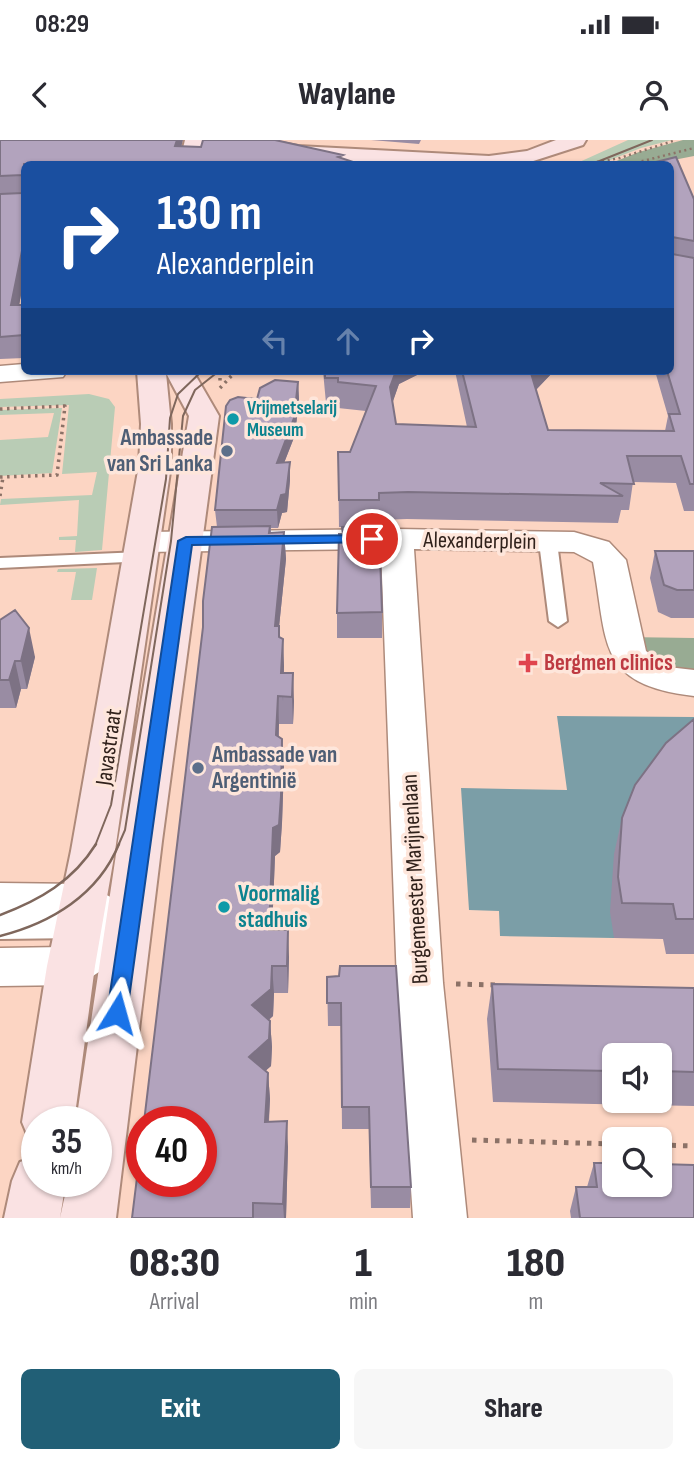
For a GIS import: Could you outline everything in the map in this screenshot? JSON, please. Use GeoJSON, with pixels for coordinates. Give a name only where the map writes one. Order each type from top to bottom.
{"type":"FeatureCollection","features":[{"type":"Feature","properties":{"kind":"street"},"geometry":{"type":"LineString","coordinates":[[191,161],[196,140]]}},
{"type":"Feature","properties":{"kind":"street"},"geometry":{"type":"LineString","coordinates":[[234,140],[298,153],[451,161]]}},
{"type":"Feature","properties":{"kind":"street"},"geometry":{"type":"LineString","coordinates":[[503,161],[531,157],[584,142]]}},
{"type":"Feature","properties":{"kind":"street"},"geometry":{"type":"LineString","coordinates":[[556,161],[584,142]]}},
{"type":"Feature","properties":{"kind":"street"},"geometry":{"type":"LineString","coordinates":[[298,153],[318,161]]}},
{"type":"Feature","properties":{"kind":"street"},"geometry":{"type":"LineString","coordinates":[[0,374],[21,373]]}},
{"type":"Feature","properties":{"kind":"street","name":"Javastraat"},"geometry":{"type":"LineString","coordinates":[[50,1106],[155,465],[156,424],[151,375]]}},
{"type":"Feature","properties":{"kind":"street","name":"Javastraat"},"geometry":{"type":"LineString","coordinates":[[105,1106],[204,416],[180,375]]}},
{"type":"Feature","properties":{"kind":"street","name":"Alexanderplein"},"geometry":{"type":"LineString","coordinates":[[142,549],[186,541],[397,539],[574,542],[591,545],[604,552],[609,560],[628,653],[634,664],[650,676],[694,683]]}},
{"type":"Feature","properties":{"kind":"street","name":"Burgemeester Marijnenlaan"},"geometry":{"type":"LineString","coordinates":[[397,539],[420,983],[440,1218]]}},
{"type":"Feature","properties":{"kind":"street"},"geometry":{"type":"LineString","coordinates":[[0,901],[77,932],[129,928]]}},
{"type":"Feature","properties":{"kind":"street"},"geometry":{"type":"LineString","coordinates":[[0,967],[77,932],[129,928]]}},
{"type":"Feature","properties":{"kind":"street"},"geometry":{"type":"LineString","coordinates":[[32,1218],[36,1197]]}},
{"type":"Feature","properties":{"kind":"street"},"geometry":{"type":"LineString","coordinates":[[88,1218],[91,1197]]}},
{"type":"Feature","properties":{"kind":"lane"},"geometry":{"type":"LineString","coordinates":[[548,542],[558,621]]}},
{"type":"Feature","properties":{"kind":"lane"},"geometry":{"type":"LineString","coordinates":[[0,563],[142,549]]}},
{"type":"Feature","properties":{"kind":"lane"},"geometry":{"type":"LineString","coordinates":[[0,929],[77,932]]}},
{"type":"Feature","properties":{"kind":"path"},"geometry":{"type":"LineString","coordinates":[[614,161],[676,140]]}},
{"type":"Feature","properties":{"kind":"path"},"geometry":{"type":"LineString","coordinates":[[643,161],[694,148]]}},
{"type":"Feature","properties":{"kind":"path"},"geometry":{"type":"LineString","coordinates":[[220,375],[220,388],[232,375]]}},
{"type":"Feature","properties":{"kind":"path"},"geometry":{"type":"LineString","coordinates":[[0,409],[65,406],[57,475],[2,477],[0,496]]}},
{"type":"Feature","properties":{"kind":"path"},"geometry":{"type":"LineString","coordinates":[[420,983],[499,985]]}},
{"type":"Feature","properties":{"kind":"path"},"geometry":{"type":"LineString","coordinates":[[435,1139],[602,1144]]}},
{"type":"Feature","properties":{"kind":"path"},"geometry":{"type":"LineString","coordinates":[[672,1145],[694,1146]]}},
{"type":"Feature","properties":{"kind":"green space"},"geometry":{"type":"Polygon","coordinates":[[[628,140],[672,140],[608,161],[582,161],[628,140]]]}},
{"type":"Feature","properties":{"kind":"green space"},"geometry":{"type":"Polygon","coordinates":[[[683,140],[694,140],[694,156],[668,161],[616,161],[683,140]]]}},
{"type":"Feature","properties":{"kind":"green space"},"geometry":{"type":"Polygon","coordinates":[[[89,394],[109,399],[115,407],[102,550],[75,552],[76,540],[59,540],[59,537],[77,536],[79,500],[0,505],[1,499],[92,495],[97,472],[62,474],[69,405],[0,407],[0,399],[89,394]]]}},
{"type":"Feature","properties":{"kind":"green space"},"geometry":{"type":"Polygon","coordinates":[[[62,408],[52,473],[0,476],[0,440],[48,437],[54,413],[0,415],[0,410],[62,408]]]}},
{"type":"Feature","properties":{"kind":"green space"},"geometry":{"type":"Polygon","coordinates":[[[97,568],[92,600],[71,600],[76,572],[57,572],[58,569],[97,568]]]}},
{"type":"Feature","properties":{"kind":"green space"},"geometry":{"type":"Polygon","coordinates":[[[624,637],[694,638],[694,683],[673,681],[624,637]]]}},
{"type":"Feature","properties":{"kind":"water"},"geometry":{"type":"Polygon","coordinates":[[[557,716],[694,717],[694,749],[614,938],[500,936],[499,911],[469,910],[461,788],[567,790],[557,716]]]}},
{"type":"Feature","properties":{"kind":"building"},"geometry":{"type":"Polygon","coordinates":[[[0,140],[177,140],[175,146],[201,147],[203,140],[275,140],[343,155],[338,157],[350,161],[21,161],[21,175],[0,176],[0,140]]]}},
{"type":"Feature","properties":{"kind":"building"},"geometry":{"type":"Polygon","coordinates":[[[676,157],[694,199],[694,241],[674,237],[674,161],[660,161],[676,157]]]}},
{"type":"Feature","properties":{"kind":"building"},"geometry":{"type":"Polygon","coordinates":[[[21,193],[21,256],[11,305],[21,305],[21,335],[0,337],[0,194],[21,193]]]}},
{"type":"Feature","properties":{"kind":"building"},"geometry":{"type":"Polygon","coordinates":[[[674,254],[694,258],[694,484],[690,484],[681,456],[627,456],[634,484],[600,483],[623,496],[408,492],[379,493],[379,500],[339,500],[338,452],[350,452],[376,386],[338,382],[338,378],[325,378],[325,375],[394,375],[390,387],[396,424],[476,427],[463,375],[532,375],[548,430],[674,431],[669,414],[680,414],[668,375],[674,375],[674,254]]]}},
{"type":"Feature","properties":{"kind":"building"},"geometry":{"type":"Polygon","coordinates":[[[275,380],[298,382],[294,418],[277,463],[290,462],[286,494],[281,495],[277,510],[215,510],[226,406],[230,400],[238,397],[257,399],[260,388],[275,380]]]}},
{"type":"Feature","properties":{"kind":"building"},"geometry":{"type":"Polygon","coordinates":[[[270,526],[269,533],[284,532],[275,626],[279,626],[279,637],[283,639],[281,673],[293,673],[292,697],[278,696],[276,735],[282,739],[281,796],[279,825],[273,828],[269,930],[288,930],[287,966],[272,966],[271,989],[252,1005],[270,1021],[269,1039],[249,1057],[268,1073],[265,1122],[287,1121],[283,1204],[253,1203],[253,1218],[132,1218],[135,1197],[217,1197],[217,1106],[146,1106],[203,627],[203,601],[212,527],[270,526]]]}},
{"type":"Feature","properties":{"kind":"building"},"geometry":{"type":"Polygon","coordinates":[[[379,526],[382,612],[337,613],[339,534],[343,534],[342,527],[379,526]]]}},
{"type":"Feature","properties":{"kind":"building"},"geometry":{"type":"Polygon","coordinates":[[[655,551],[694,551],[694,590],[677,590],[664,585],[655,551]]]}},
{"type":"Feature","properties":{"kind":"building"},"geometry":{"type":"Polygon","coordinates":[[[15,610],[29,628],[21,661],[15,661],[9,680],[0,680],[0,620],[15,610]]]}},
{"type":"Feature","properties":{"kind":"building"},"geometry":{"type":"Polygon","coordinates":[[[694,719],[694,919],[676,919],[673,904],[622,903],[618,877],[622,818],[635,785],[666,743],[694,719]]]}},
{"type":"Feature","properties":{"kind":"building"},"geometry":{"type":"Polygon","coordinates":[[[340,966],[396,966],[411,1187],[371,1187],[369,1107],[342,1107],[341,1003],[327,1003],[327,977],[339,976],[340,966]]]}},
{"type":"Feature","properties":{"kind":"building"},"geometry":{"type":"Polygon","coordinates":[[[492,984],[694,988],[694,1072],[672,1071],[672,1043],[602,1043],[602,1071],[498,1069],[492,984]]]}},
{"type":"Feature","properties":{"kind":"building"},"geometry":{"type":"Polygon","coordinates":[[[594,1163],[602,1163],[602,1197],[672,1197],[672,1164],[694,1165],[694,1218],[580,1218],[576,1187],[597,1187],[594,1163]]]}},
{"type":"Feature","properties":{"kind":"tram line"},"geometry":{"type":"LineString","coordinates":[[600,161],[652,140]]}},
{"type":"Feature","properties":{"kind":"tram line"},"geometry":{"type":"LineString","coordinates":[[95,845],[111,805],[166,479],[170,418],[178,394],[198,375]]}},
{"type":"Feature","properties":{"kind":"tram line"},"geometry":{"type":"LineString","coordinates":[[118,846],[125,830],[171,541],[183,416],[195,390],[214,375]]}},
{"type":"Feature","properties":{"kind":"tram line"},"geometry":{"type":"LineString","coordinates":[[0,915],[29,903],[54,888],[77,869],[95,845]]}},
{"type":"Feature","properties":{"kind":"tram line"},"geometry":{"type":"LineString","coordinates":[[0,936],[55,915],[71,904],[99,878],[118,846]]}},
{"type":"Feature","properties":{"kind":"place","name":"Vrijmetselarij Museum"},"geometry":{"type":"Point","coordinates":[233,419]}},
{"type":"Feature","properties":{"kind":"place","name":"Ambassade van Sri Lanka"},"geometry":{"type":"Point","coordinates":[227,451]}},
{"type":"Feature","properties":{"kind":"place","name":"Bergmen clinics"},"geometry":{"type":"Point","coordinates":[528,663]}},
{"type":"Feature","properties":{"kind":"place","name":"Ambassade van Argentinië"},"geometry":{"type":"Point","coordinates":[198,768]}},
{"type":"Feature","properties":{"kind":"place","name":"Voormalig stadhuis"},"geometry":{"type":"Point","coordinates":[224,907]}},
{"type":"Feature","properties":{"kind":"route"},"geometry":{"type":"LineString","coordinates":[[117,1013],[140,841],[186,541],[372,539]]}}]}
